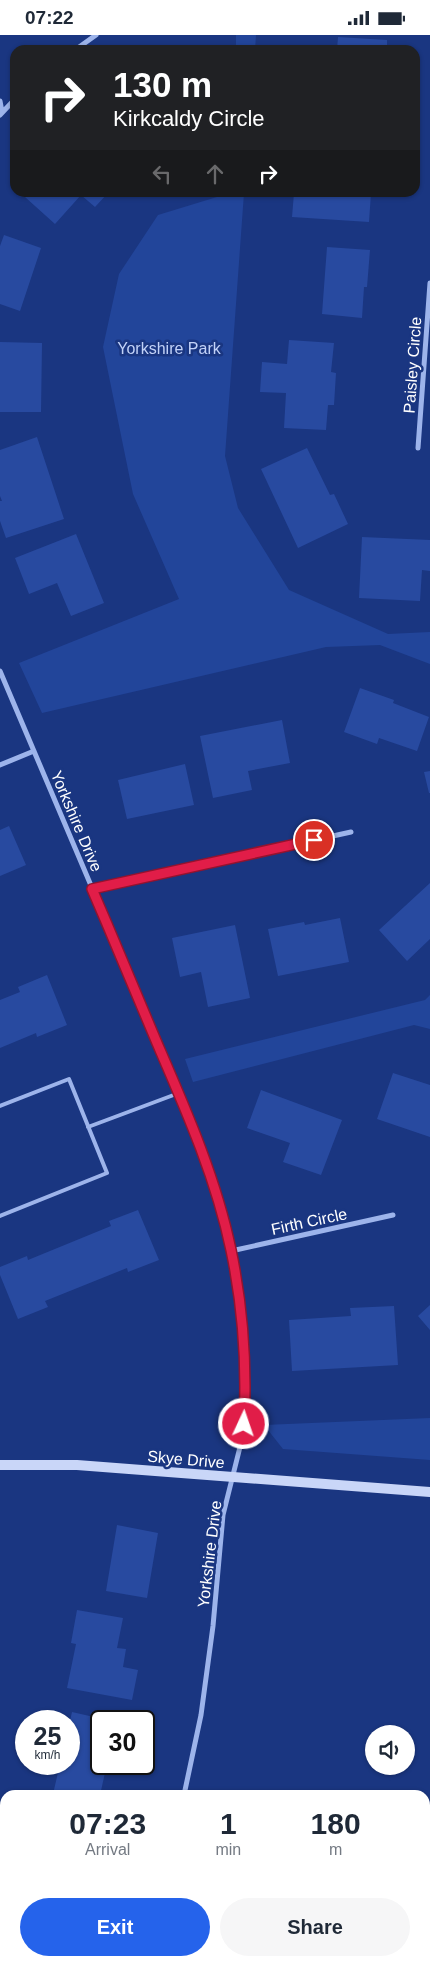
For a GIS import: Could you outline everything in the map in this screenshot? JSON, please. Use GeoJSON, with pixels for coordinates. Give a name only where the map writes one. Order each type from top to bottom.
{"type":"FeatureCollection","features":[{"type":"Feature","properties":{"kind":"street"},"geometry":{"type":"LineString","coordinates":[[82,45],[96,35]]}},
{"type":"Feature","properties":{"kind":"street"},"geometry":{"type":"LineString","coordinates":[[0,101],[1,113]]}},
{"type":"Feature","properties":{"kind":"street"},"geometry":{"type":"LineString","coordinates":[[1,113],[10,104]]}},
{"type":"Feature","properties":{"kind":"street","name":"Paisley Circle"},"geometry":{"type":"LineString","coordinates":[[418,449],[430,283]]}},
{"type":"Feature","properties":{"kind":"street","name":"Yorkshire Drive"},"geometry":{"type":"LineString","coordinates":[[0,671],[179,1093],[218,1200],[231,1251],[244,1336],[246,1379],[242,1439],[223,1515],[213,1626],[201,1715],[185,1790]]}},
{"type":"Feature","properties":{"kind":"street"},"geometry":{"type":"LineString","coordinates":[[0,765],[34,751]]}},
{"type":"Feature","properties":{"kind":"street"},"geometry":{"type":"LineString","coordinates":[[92,889],[351,832]]}},
{"type":"Feature","properties":{"kind":"street","name":"Firth Circle"},"geometry":{"type":"LineString","coordinates":[[231,1251],[393,1215]]}},
{"type":"Feature","properties":{"kind":"street","name":"Skye Drive"},"geometry":{"type":"LineString","coordinates":[[0,1465],[77,1465],[430,1492]]}},
{"type":"Feature","properties":{"kind":"lane"},"geometry":{"type":"LineString","coordinates":[[0,1106],[69,1079],[107,1173],[0,1216]]}},
{"type":"Feature","properties":{"kind":"lane"},"geometry":{"type":"LineString","coordinates":[[88,1127],[179,1093]]}},
{"type":"Feature","properties":{"kind":"green space"},"geometry":{"type":"Polygon","coordinates":[[[236,35],[256,35],[255,45],[236,45],[236,35]]]}},
{"type":"Feature","properties":{"kind":"green space","name":"Yorkshire Park"},"geometry":{"type":"Polygon","coordinates":[[[217,197],[244,197],[225,456],[238,508],[289,590],[388,634],[430,632],[430,664],[380,645],[326,647],[42,713],[19,663],[179,599],[133,494],[103,347],[119,274],[158,215],[217,197]]]}},
{"type":"Feature","properties":{"kind":"green space"},"geometry":{"type":"Polygon","coordinates":[[[430,995],[430,1029],[414,1025],[193,1082],[185,1059],[425,1000],[430,995]]]}},
{"type":"Feature","properties":{"kind":"green space"},"geometry":{"type":"Polygon","coordinates":[[[430,1418],[430,1460],[283,1449],[264,1425],[430,1418]]]}},
{"type":"Feature","properties":{"kind":"building"},"geometry":{"type":"Polygon","coordinates":[[[338,37],[387,40],[387,45],[337,45],[338,37]]]}},
{"type":"Feature","properties":{"kind":"building"},"geometry":{"type":"Polygon","coordinates":[[[25,197],[79,197],[55,224],[25,197]]]}},
{"type":"Feature","properties":{"kind":"building"},"geometry":{"type":"Polygon","coordinates":[[[83,197],[104,197],[95,207],[83,197]]]}},
{"type":"Feature","properties":{"kind":"building"},"geometry":{"type":"Polygon","coordinates":[[[294,197],[371,197],[369,222],[292,217],[294,197]]]}},
{"type":"Feature","properties":{"kind":"building"},"geometry":{"type":"Polygon","coordinates":[[[4,235],[41,248],[20,311],[0,304],[0,246],[4,235]]]}},
{"type":"Feature","properties":{"kind":"building"},"geometry":{"type":"Polygon","coordinates":[[[327,247],[370,250],[367,287],[364,287],[362,318],[322,314],[327,247]]]}},
{"type":"Feature","properties":{"kind":"building"},"geometry":{"type":"Polygon","coordinates":[[[289,340],[334,343],[331,372],[336,373],[334,405],[328,405],[326,430],[284,428],[286,393],[260,392],[262,362],[287,364],[289,340]]]}},
{"type":"Feature","properties":{"kind":"building"},"geometry":{"type":"Polygon","coordinates":[[[0,342],[42,343],[41,412],[0,412],[0,342]]]}},
{"type":"Feature","properties":{"kind":"building"},"geometry":{"type":"Polygon","coordinates":[[[37,437],[64,519],[6,538],[0,521],[0,501],[2,501],[0,496],[0,450],[37,437]]]}},
{"type":"Feature","properties":{"kind":"building"},"geometry":{"type":"Polygon","coordinates":[[[307,448],[330,495],[334,494],[348,524],[298,548],[261,469],[307,448]]]}},
{"type":"Feature","properties":{"kind":"building"},"geometry":{"type":"Polygon","coordinates":[[[76,534],[104,603],[71,616],[57,583],[29,594],[15,558],[76,534]]]}},
{"type":"Feature","properties":{"kind":"building"},"geometry":{"type":"Polygon","coordinates":[[[362,537],[430,540],[430,571],[422,570],[420,601],[359,598],[362,537]]]}},
{"type":"Feature","properties":{"kind":"building"},"geometry":{"type":"Polygon","coordinates":[[[360,688],[394,700],[393,703],[429,717],[417,751],[379,738],[377,744],[344,732],[360,688]]]}},
{"type":"Feature","properties":{"kind":"building"},"geometry":{"type":"Polygon","coordinates":[[[282,720],[290,763],[248,771],[252,790],[213,798],[200,736],[282,720]]]}},
{"type":"Feature","properties":{"kind":"building"},"geometry":{"type":"Polygon","coordinates":[[[185,764],[194,805],[127,819],[118,780],[185,764]]]}},
{"type":"Feature","properties":{"kind":"building"},"geometry":{"type":"Polygon","coordinates":[[[430,771],[430,793],[429,793],[424,772],[430,771]]]}},
{"type":"Feature","properties":{"kind":"building"},"geometry":{"type":"Polygon","coordinates":[[[9,826],[26,865],[0,876],[0,830],[9,826]]]}},
{"type":"Feature","properties":{"kind":"building"},"geometry":{"type":"Polygon","coordinates":[[[430,883],[430,939],[407,961],[379,930],[430,883]]]}},
{"type":"Feature","properties":{"kind":"building"},"geometry":{"type":"Polygon","coordinates":[[[340,918],[349,962],[278,976],[268,929],[304,922],[305,925],[340,918]]]}},
{"type":"Feature","properties":{"kind":"building"},"geometry":{"type":"Polygon","coordinates":[[[235,925],[250,998],[208,1007],[201,972],[180,977],[172,938],[235,925]]]}},
{"type":"Feature","properties":{"kind":"building"},"geometry":{"type":"Polygon","coordinates":[[[47,975],[67,1025],[37,1037],[36,1033],[0,1048],[0,1000],[20,992],[18,987],[47,975]]]}},
{"type":"Feature","properties":{"kind":"building"},"geometry":{"type":"Polygon","coordinates":[[[393,1073],[430,1085],[430,1137],[377,1119],[393,1073]]]}},
{"type":"Feature","properties":{"kind":"building"},"geometry":{"type":"Polygon","coordinates":[[[261,1090],[342,1120],[321,1175],[283,1162],[290,1143],[247,1128],[261,1090]]]}},
{"type":"Feature","properties":{"kind":"building"},"geometry":{"type":"Polygon","coordinates":[[[138,1210],[159,1260],[128,1272],[127,1268],[45,1301],[48,1307],[18,1319],[0,1275],[0,1267],[27,1256],[28,1260],[111,1226],[109,1221],[138,1210]]]}},
{"type":"Feature","properties":{"kind":"building"},"geometry":{"type":"Polygon","coordinates":[[[430,1305],[430,1330],[418,1316],[430,1305]]]}},
{"type":"Feature","properties":{"kind":"building"},"geometry":{"type":"Polygon","coordinates":[[[394,1306],[398,1365],[292,1371],[289,1320],[351,1316],[350,1308],[394,1306]]]}},
{"type":"Feature","properties":{"kind":"building"},"geometry":{"type":"Polygon","coordinates":[[[117,1525],[158,1533],[147,1598],[106,1591],[117,1525]]]}},
{"type":"Feature","properties":{"kind":"building"},"geometry":{"type":"Polygon","coordinates":[[[77,1610],[123,1618],[117,1648],[126,1649],[123,1667],[138,1670],[132,1700],[67,1688],[76,1644],[71,1643],[77,1610]]]}},
{"type":"Feature","properties":{"kind":"building"},"geometry":{"type":"Polygon","coordinates":[[[80,1714],[90,1716],[90,1775],[105,1775],[101,1790],[54,1790],[57,1775],[80,1775],[80,1714]]]}},
{"type":"Feature","properties":{"kind":"route"},"geometry":{"type":"LineString","coordinates":[[244,1424],[246,1379],[244,1336],[231,1251],[221,1209],[179,1093],[92,889],[314,840]]}}]}
